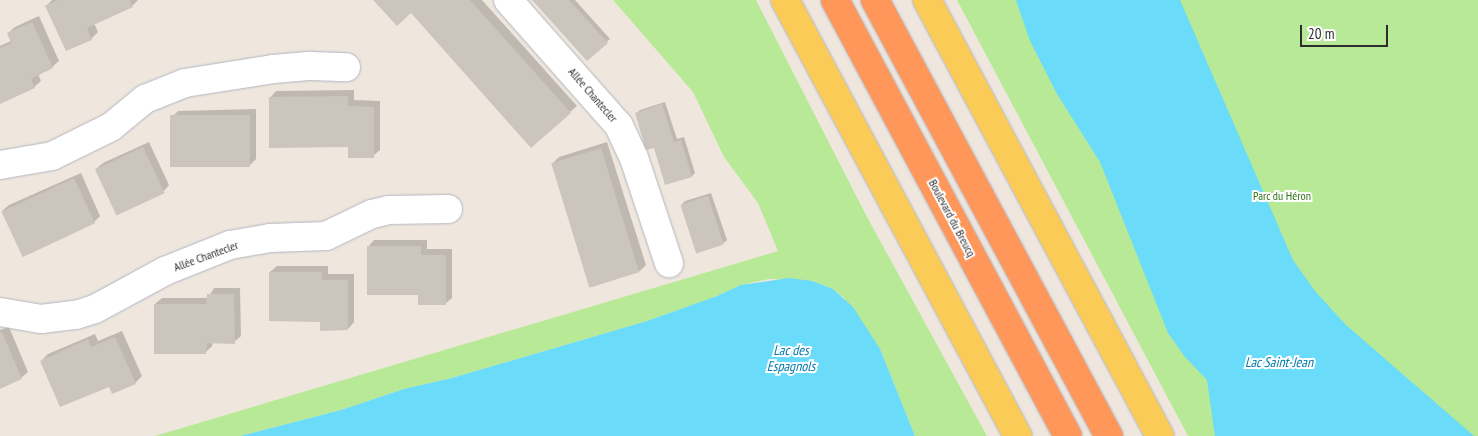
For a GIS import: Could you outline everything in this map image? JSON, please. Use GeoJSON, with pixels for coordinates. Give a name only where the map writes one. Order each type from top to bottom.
{"type":"FeatureCollection","features":[{"type":"Feature","properties":{"kind":"highway","name":"Boulevard du Breucq"},"geometry":{"type":"LineString","coordinates":[[835,0],[1068,436]]}},
{"type":"Feature","properties":{"kind":"highway"},"geometry":{"type":"LineString","coordinates":[[876,0],[1109,436]]}},
{"type":"Feature","properties":{"kind":"main road"},"geometry":{"type":"LineString","coordinates":[[785,0],[1018,436]]}},
{"type":"Feature","properties":{"kind":"main road"},"geometry":{"type":"LineString","coordinates":[[927,0],[1160,436]]}},
{"type":"Feature","properties":{"kind":"street","name":"Allée Chantecler"},"geometry":{"type":"LineString","coordinates":[[508,0],[619,126],[634,158],[669,263]]}},
{"type":"Feature","properties":{"kind":"street"},"geometry":{"type":"LineString","coordinates":[[0,165],[52,156],[111,127],[145,99],[185,83],[273,69],[311,66],[346,67]]}},
{"type":"Feature","properties":{"kind":"street","name":"Allée Chantecler"},"geometry":{"type":"LineString","coordinates":[[0,312],[40,319],[76,316],[95,309],[165,271],[230,245],[270,238],[326,236],[372,214],[388,210],[448,209]]}},
{"type":"Feature","properties":{"kind":"green space"},"geometry":{"type":"Polygon","coordinates":[[[613,0],[756,0],[867,217],[987,436],[915,436],[880,349],[843,297],[833,289],[812,281],[769,279],[742,285],[647,321],[452,378],[404,389],[341,410],[240,436],[155,436],[778,251],[758,203],[724,157],[693,92],[613,0]]]}},
{"type":"Feature","properties":{"kind":"green space","name":"Parc du Héron"},"geometry":{"type":"Polygon","coordinates":[[[957,0],[1478,0],[1478,436],[1188,436],[957,0]]]}},
{"type":"Feature","properties":{"kind":"water","name":"Lac Saint-Jean"},"geometry":{"type":"Polygon","coordinates":[[[1016,0],[1180,0],[1293,260],[1315,291],[1346,325],[1474,436],[1215,436],[1207,380],[1185,357],[1168,333],[1100,162],[1057,94],[1030,41],[1016,0]]]}},
{"type":"Feature","properties":{"kind":"water","name":"Lac des Espagnols"},"geometry":{"type":"Polygon","coordinates":[[[789,278],[812,281],[833,289],[853,307],[880,349],[915,436],[240,436],[341,410],[404,389],[452,378],[647,321],[717,296],[741,285],[789,278]]]}},
{"type":"Feature","properties":{"kind":"building"},"geometry":{"type":"Polygon","coordinates":[[[58,0],[130,0],[133,7],[87,28],[92,40],[66,51],[45,6],[58,0]]]}},
{"type":"Feature","properties":{"kind":"building"},"geometry":{"type":"Polygon","coordinates":[[[373,0],[470,0],[571,113],[531,148],[411,13],[397,26],[373,0]]]}},
{"type":"Feature","properties":{"kind":"building"},"geometry":{"type":"Polygon","coordinates":[[[532,0],[569,0],[608,43],[587,61],[532,0]]]}},
{"type":"Feature","properties":{"kind":"building"},"geometry":{"type":"Polygon","coordinates":[[[32,22],[53,68],[31,79],[35,88],[0,104],[0,48],[11,43],[7,33],[32,22]]]}},
{"type":"Feature","properties":{"kind":"building"},"geometry":{"type":"Polygon","coordinates":[[[348,96],[348,106],[374,107],[374,158],[348,158],[348,147],[269,148],[269,97],[348,96]]]}},
{"type":"Feature","properties":{"kind":"building"},"geometry":{"type":"Polygon","coordinates":[[[662,104],[674,142],[681,140],[692,177],[665,185],[654,148],[646,150],[635,113],[662,104]]]}},
{"type":"Feature","properties":{"kind":"building"},"geometry":{"type":"Polygon","coordinates":[[[170,115],[250,115],[250,167],[170,167],[170,115]]]}},
{"type":"Feature","properties":{"kind":"building"},"geometry":{"type":"Polygon","coordinates":[[[143,147],[165,193],[117,216],[95,169],[143,147]]]}},
{"type":"Feature","properties":{"kind":"building"},"geometry":{"type":"Polygon","coordinates":[[[601,148],[639,272],[589,288],[551,163],[601,148]]]}},
{"type":"Feature","properties":{"kind":"building"},"geometry":{"type":"Polygon","coordinates":[[[74,178],[95,223],[23,257],[1,212],[74,178]]]}},
{"type":"Feature","properties":{"kind":"building"},"geometry":{"type":"Polygon","coordinates":[[[708,196],[724,245],[696,253],[680,205],[708,196]]]}},
{"type":"Feature","properties":{"kind":"building"},"geometry":{"type":"Polygon","coordinates":[[[367,246],[421,246],[421,255],[446,255],[446,305],[418,305],[418,295],[367,295],[367,246]]]}},
{"type":"Feature","properties":{"kind":"building"},"geometry":{"type":"Polygon","coordinates":[[[269,272],[322,272],[322,280],[348,280],[348,330],[320,331],[320,322],[269,321],[269,272]]]}},
{"type":"Feature","properties":{"kind":"building"},"geometry":{"type":"Polygon","coordinates":[[[207,294],[234,294],[235,344],[207,343],[206,354],[154,354],[154,304],[206,304],[207,294]]]}},
{"type":"Feature","properties":{"kind":"building"},"geometry":{"type":"Polygon","coordinates":[[[2,332],[22,379],[0,389],[0,333],[2,332]]]}},
{"type":"Feature","properties":{"kind":"building"},"geometry":{"type":"Polygon","coordinates":[[[115,337],[136,384],[112,394],[109,387],[60,407],[40,361],[88,339],[91,347],[115,337]]]}}]}
